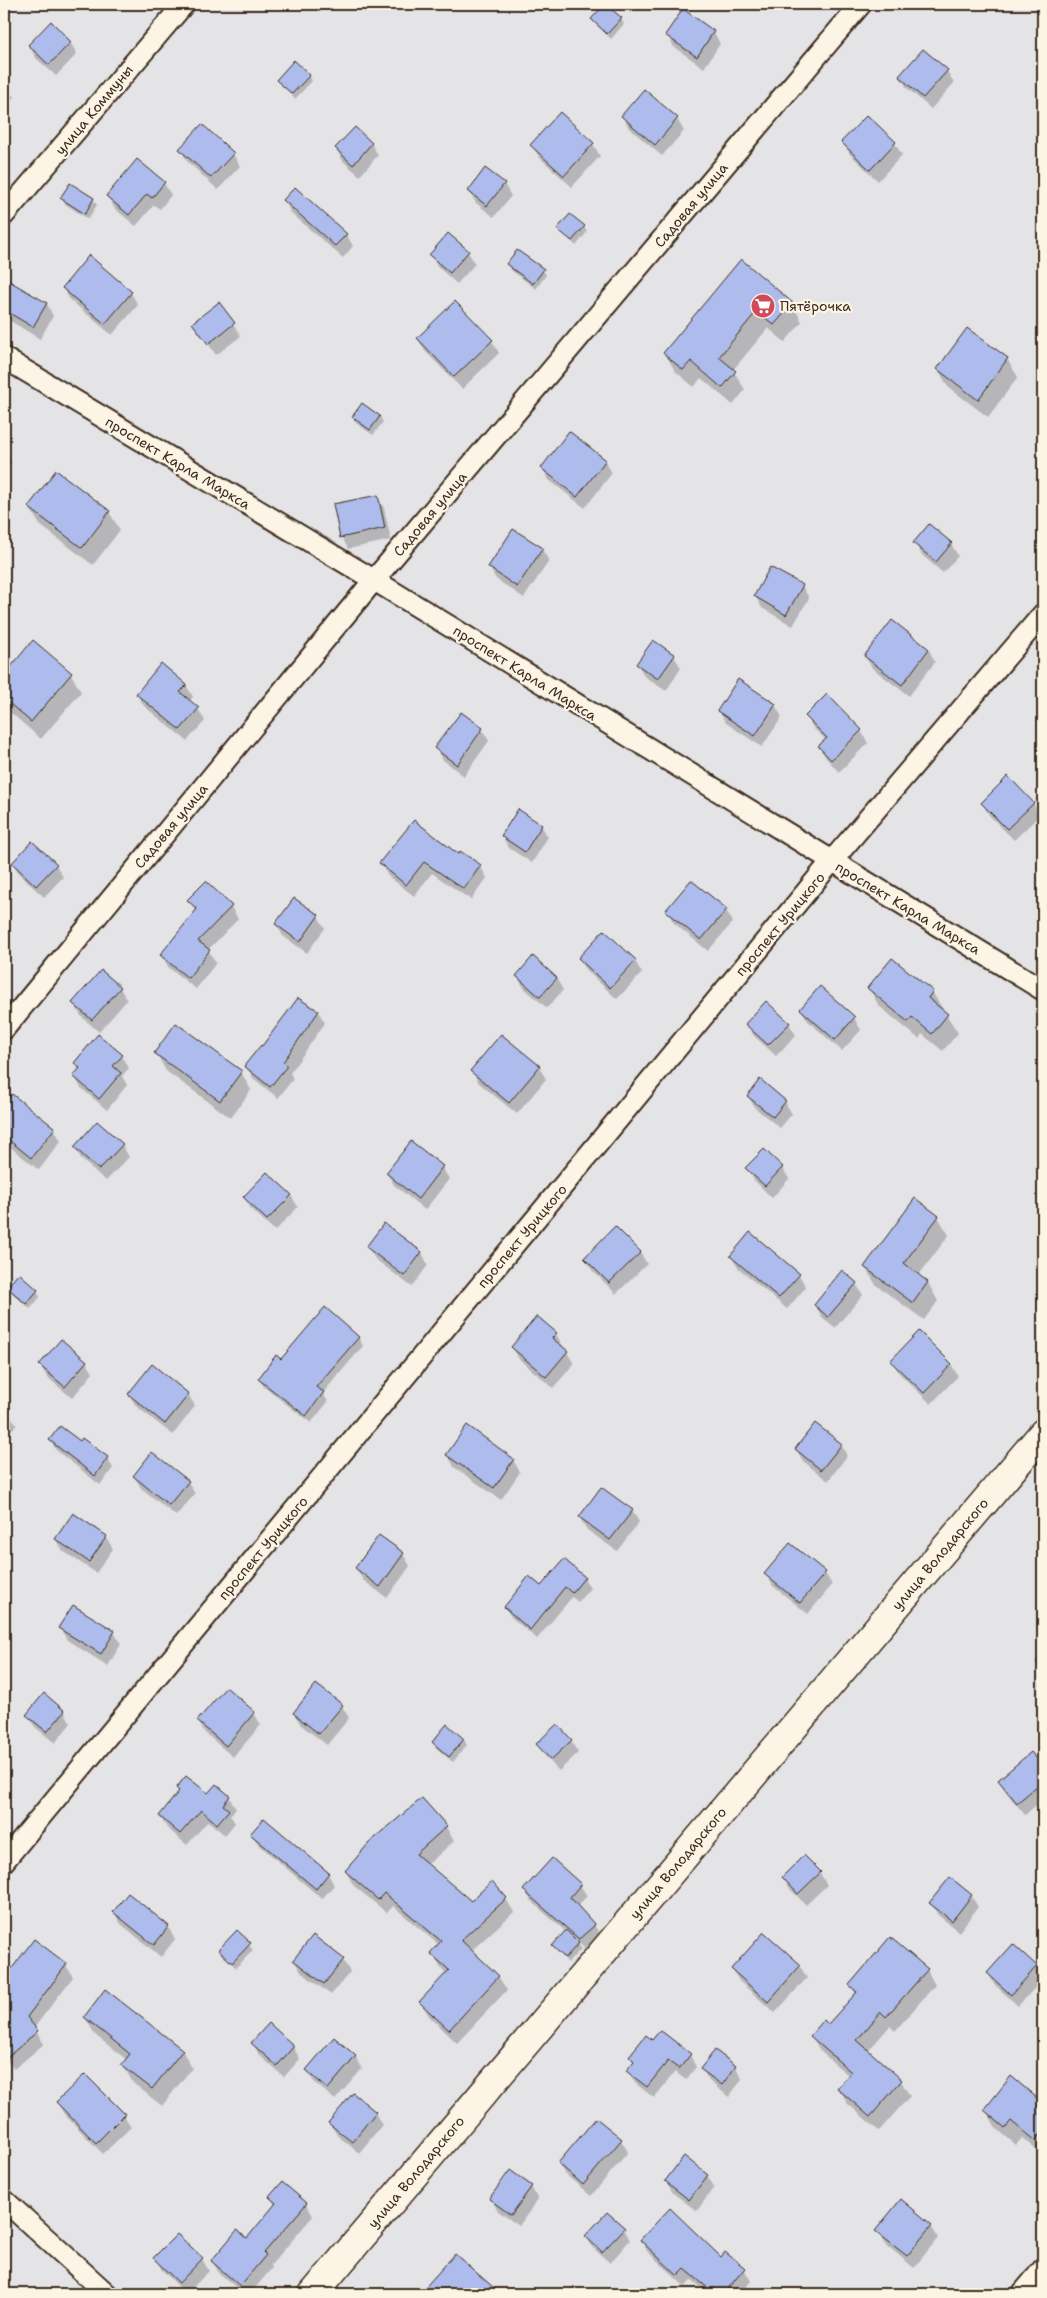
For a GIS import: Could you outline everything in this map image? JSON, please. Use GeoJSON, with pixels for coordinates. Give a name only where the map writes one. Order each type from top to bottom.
{"type":"FeatureCollection","features":[{"type":"Feature","properties":{"kind":"street","name":"улица Коммуны"},"geometry":{"type":"LineString","coordinates":[[4,215],[184,4]]}},
{"type":"Feature","properties":{"kind":"street","name":"Садовая улица"},"geometry":{"type":"LineString","coordinates":[[4,1028],[374,580],[861,4]]}},
{"type":"Feature","properties":{"kind":"street","name":"проспект Карла Маркса"},"geometry":{"type":"LineString","coordinates":[[4,358],[374,580],[1043,990]]}},
{"type":"Feature","properties":{"kind":"street","name":"проспект Урицкого"},"geometry":{"type":"LineString","coordinates":[[4,1861],[832,862],[1043,614]]}},
{"type":"Feature","properties":{"kind":"street","name":"улица Володарского"},"geometry":{"type":"LineString","coordinates":[[313,2294],[1043,1432]]}},
{"type":"Feature","properties":{"kind":"street"},"geometry":{"type":"LineString","coordinates":[[4,2200],[107,2294]]}},
{"type":"Feature","properties":{"kind":"street"},"geometry":{"type":"LineString","coordinates":[[1022,2294],[1043,2269]]}},
{"type":"Feature","properties":{"kind":"building"},"geometry":{"type":"Polygon","coordinates":[[[605,4],[622,18],[607,34],[591,19],[605,4]]]}},
{"type":"Feature","properties":{"kind":"building"},"geometry":{"type":"Polygon","coordinates":[[[683,9],[714,31],[697,57],[665,35],[683,9]]]}},
{"type":"Feature","properties":{"kind":"building"},"geometry":{"type":"Polygon","coordinates":[[[51,21],[71,42],[49,65],[28,45],[51,21]]]}},
{"type":"Feature","properties":{"kind":"building"},"geometry":{"type":"Polygon","coordinates":[[[923,49],[948,70],[923,98],[899,76],[923,49]]]}},
{"type":"Feature","properties":{"kind":"building"},"geometry":{"type":"Polygon","coordinates":[[[294,60],[310,75],[292,94],[276,80],[294,60]]]}},
{"type":"Feature","properties":{"kind":"building"},"geometry":{"type":"Polygon","coordinates":[[[644,89],[678,118],[655,145],[621,116],[644,89]]]}},
{"type":"Feature","properties":{"kind":"building"},"geometry":{"type":"Polygon","coordinates":[[[560,112],[594,143],[564,176],[530,145],[560,112]]]}},
{"type":"Feature","properties":{"kind":"building"},"geometry":{"type":"Polygon","coordinates":[[[867,115],[896,142],[870,170],[841,142],[867,115]]]}},
{"type":"Feature","properties":{"kind":"building"},"geometry":{"type":"Polygon","coordinates":[[[202,124],[234,153],[211,178],[179,149],[202,124]]]}},
{"type":"Feature","properties":{"kind":"building"},"geometry":{"type":"Polygon","coordinates":[[[355,127],[372,143],[353,165],[335,148],[355,127]]]}},
{"type":"Feature","properties":{"kind":"building"},"geometry":{"type":"Polygon","coordinates":[[[137,159],[165,182],[152,198],[147,194],[129,215],[106,196],[137,159]]]}},
{"type":"Feature","properties":{"kind":"building"},"geometry":{"type":"Polygon","coordinates":[[[485,168],[505,183],[487,206],[468,191],[485,168]]]}},
{"type":"Feature","properties":{"kind":"building"},"geometry":{"type":"Polygon","coordinates":[[[70,183],[94,198],[85,214],[60,198],[70,183]]]}},
{"type":"Feature","properties":{"kind":"building"},"geometry":{"type":"Polygon","coordinates":[[[295,187],[347,234],[335,246],[283,200],[295,187]]]}},
{"type":"Feature","properties":{"kind":"building"},"geometry":{"type":"Polygon","coordinates":[[[570,214],[585,226],[572,241],[557,229],[570,214]]]}},
{"type":"Feature","properties":{"kind":"building"},"geometry":{"type":"Polygon","coordinates":[[[448,233],[469,251],[450,273],[429,255],[448,233]]]}},
{"type":"Feature","properties":{"kind":"building"},"geometry":{"type":"Polygon","coordinates":[[[517,250],[544,269],[533,284],[506,264],[517,250]]]}},
{"type":"Feature","properties":{"kind":"building"},"geometry":{"type":"Polygon","coordinates":[[[89,255],[132,292],[105,324],[62,288],[89,255]]]}},
{"type":"Feature","properties":{"kind":"building"},"geometry":{"type":"Polygon","coordinates":[[[741,259],[793,303],[774,325],[757,311],[719,357],[736,371],[722,388],[691,361],[683,370],[663,353],[741,259]]]}},
{"type":"Feature","properties":{"kind":"building"},"geometry":{"type":"Polygon","coordinates":[[[4,278],[47,303],[33,327],[4,310],[4,278]]]}},
{"type":"Feature","properties":{"kind":"building"},"geometry":{"type":"Polygon","coordinates":[[[455,301],[493,340],[454,377],[417,338],[455,301]]]}},
{"type":"Feature","properties":{"kind":"building"},"geometry":{"type":"Polygon","coordinates":[[[219,302],[235,323],[208,344],[192,323],[219,302]]]}},
{"type":"Feature","properties":{"kind":"building"},"geometry":{"type":"Polygon","coordinates":[[[967,328],[1008,358],[978,400],[937,369],[967,328]]]}},
{"type":"Feature","properties":{"kind":"building"},"geometry":{"type":"Polygon","coordinates":[[[362,403],[380,416],[370,430],[352,417],[362,403]]]}},
{"type":"Feature","properties":{"kind":"building"},"geometry":{"type":"Polygon","coordinates":[[[569,431],[606,460],[577,497],[541,468],[569,431]]]}},
{"type":"Feature","properties":{"kind":"building"},"geometry":{"type":"Polygon","coordinates":[[[56,470],[110,511],[82,548],[28,507],[56,470]]]}},
{"type":"Feature","properties":{"kind":"building"},"geometry":{"type":"Polygon","coordinates":[[[378,495],[385,528],[340,538],[333,504],[378,495]]]}},
{"type":"Feature","properties":{"kind":"building"},"geometry":{"type":"Polygon","coordinates":[[[929,524],[952,543],[936,562],[913,543],[929,524]]]}},
{"type":"Feature","properties":{"kind":"building"},"geometry":{"type":"Polygon","coordinates":[[[513,529],[543,548],[517,587],[488,567],[513,529]]]}},
{"type":"Feature","properties":{"kind":"building"},"geometry":{"type":"Polygon","coordinates":[[[770,567],[803,585],[786,615],[754,596],[770,567]]]}},
{"type":"Feature","properties":{"kind":"building"},"geometry":{"type":"Polygon","coordinates":[[[892,620],[929,649],[902,685],[864,656],[892,620]]]}},
{"type":"Feature","properties":{"kind":"building"},"geometry":{"type":"Polygon","coordinates":[[[33,640],[72,673],[31,722],[4,699],[4,675],[33,640]]]}},
{"type":"Feature","properties":{"kind":"building"},"geometry":{"type":"Polygon","coordinates":[[[653,640],[675,655],[658,679],[636,664],[653,640]]]}},
{"type":"Feature","properties":{"kind":"building"},"geometry":{"type":"Polygon","coordinates":[[[161,663],[187,685],[180,692],[199,708],[180,730],[136,694],[161,663]]]}},
{"type":"Feature","properties":{"kind":"building"},"geometry":{"type":"Polygon","coordinates":[[[738,679],[776,704],[755,736],[717,711],[738,679]]]}},
{"type":"Feature","properties":{"kind":"building"},"geometry":{"type":"Polygon","coordinates":[[[827,694],[862,730],[831,760],[818,746],[827,738],[805,716],[827,694]]]}},
{"type":"Feature","properties":{"kind":"building"},"geometry":{"type":"Polygon","coordinates":[[[461,712],[483,728],[457,765],[434,748],[461,712]]]}},
{"type":"Feature","properties":{"kind":"building"},"geometry":{"type":"Polygon","coordinates":[[[1008,776],[1034,803],[1007,829],[981,803],[1008,776]]]}},
{"type":"Feature","properties":{"kind":"building"},"geometry":{"type":"Polygon","coordinates":[[[518,809],[542,825],[525,852],[501,836],[518,809]]]}},
{"type":"Feature","properties":{"kind":"building"},"geometry":{"type":"Polygon","coordinates":[[[414,820],[458,854],[460,851],[481,865],[464,889],[424,862],[406,885],[379,863],[414,820]]]}},
{"type":"Feature","properties":{"kind":"building"},"geometry":{"type":"Polygon","coordinates":[[[32,841],[57,864],[36,886],[12,863],[32,841]]]}},
{"type":"Feature","properties":{"kind":"building"},"geometry":{"type":"Polygon","coordinates":[[[691,880],[727,909],[701,940],[665,911],[691,880]]]}},
{"type":"Feature","properties":{"kind":"building"},"geometry":{"type":"Polygon","coordinates":[[[206,881],[232,906],[198,941],[210,950],[188,978],[160,955],[197,909],[187,900],[206,881]]]}},
{"type":"Feature","properties":{"kind":"building"},"geometry":{"type":"Polygon","coordinates":[[[294,898],[319,915],[300,942],[275,924],[294,898]]]}},
{"type":"Feature","properties":{"kind":"building"},"geometry":{"type":"Polygon","coordinates":[[[604,930],[636,960],[610,988],[578,958],[604,930]]]}},
{"type":"Feature","properties":{"kind":"building"},"geometry":{"type":"Polygon","coordinates":[[[533,956],[557,978],[540,997],[516,976],[533,956]]]}},
{"type":"Feature","properties":{"kind":"building"},"geometry":{"type":"Polygon","coordinates":[[[892,958],[933,991],[928,998],[948,1014],[932,1034],[912,1017],[908,1022],[867,988],[892,958]]]}},
{"type":"Feature","properties":{"kind":"building"},"geometry":{"type":"Polygon","coordinates":[[[101,970],[121,987],[92,1020],[72,1003],[101,970]]]}},
{"type":"Feature","properties":{"kind":"building"},"geometry":{"type":"Polygon","coordinates":[[[820,986],[855,1017],[835,1040],[800,1009],[820,986]]]}},
{"type":"Feature","properties":{"kind":"building"},"geometry":{"type":"Polygon","coordinates":[[[298,998],[319,1011],[283,1062],[287,1066],[270,1087],[244,1066],[262,1046],[298,998]]]}},
{"type":"Feature","properties":{"kind":"building"},"geometry":{"type":"Polygon","coordinates":[[[766,1001],[790,1023],[768,1045],[745,1024],[766,1001]]]}},
{"type":"Feature","properties":{"kind":"building"},"geometry":{"type":"Polygon","coordinates":[[[176,1023],[242,1071],[220,1101],[154,1053],[176,1023]]]}},
{"type":"Feature","properties":{"kind":"building"},"geometry":{"type":"Polygon","coordinates":[[[98,1034],[123,1055],[113,1066],[121,1073],[99,1099],[73,1076],[80,1068],[74,1063],[98,1034]]]}},
{"type":"Feature","properties":{"kind":"building"},"geometry":{"type":"Polygon","coordinates":[[[501,1034],[540,1066],[509,1103],[470,1071],[501,1034]]]}},
{"type":"Feature","properties":{"kind":"building"},"geometry":{"type":"Polygon","coordinates":[[[760,1079],[786,1101],[773,1117],[747,1096],[760,1079]]]}},
{"type":"Feature","properties":{"kind":"building"},"geometry":{"type":"Polygon","coordinates":[[[12,1094],[55,1128],[31,1158],[4,1136],[4,1104],[12,1094]]]}},
{"type":"Feature","properties":{"kind":"building"},"geometry":{"type":"Polygon","coordinates":[[[97,1121],[123,1144],[99,1170],[74,1147],[97,1121]]]}},
{"type":"Feature","properties":{"kind":"building"},"geometry":{"type":"Polygon","coordinates":[[[411,1141],[443,1166],[418,1199],[386,1173],[411,1141]]]}},
{"type":"Feature","properties":{"kind":"building"},"geometry":{"type":"Polygon","coordinates":[[[764,1149],[783,1167],[765,1186],[745,1168],[764,1149]]]}},
{"type":"Feature","properties":{"kind":"building"},"geometry":{"type":"Polygon","coordinates":[[[267,1172],[292,1195],[267,1220],[243,1197],[267,1172]]]}},
{"type":"Feature","properties":{"kind":"building"},"geometry":{"type":"Polygon","coordinates":[[[915,1198],[939,1216],[904,1263],[928,1282],[913,1303],[864,1267],[915,1198]]]}},
{"type":"Feature","properties":{"kind":"building"},"geometry":{"type":"Polygon","coordinates":[[[384,1223],[422,1252],[404,1276],[366,1247],[384,1223]]]}},
{"type":"Feature","properties":{"kind":"building"},"geometry":{"type":"Polygon","coordinates":[[[615,1226],[641,1252],[609,1283],[584,1258],[615,1226]]]}},
{"type":"Feature","properties":{"kind":"building"},"geometry":{"type":"Polygon","coordinates":[[[750,1232],[800,1274],[779,1298],[730,1256],[750,1232]]]}},
{"type":"Feature","properties":{"kind":"building"},"geometry":{"type":"Polygon","coordinates":[[[842,1270],[857,1283],[828,1317],[814,1305],[842,1270]]]}},
{"type":"Feature","properties":{"kind":"building"},"geometry":{"type":"Polygon","coordinates":[[[19,1273],[38,1290],[26,1304],[7,1287],[19,1273]]]}},
{"type":"Feature","properties":{"kind":"building"},"geometry":{"type":"Polygon","coordinates":[[[325,1307],[359,1337],[316,1387],[324,1392],[306,1416],[258,1379],[276,1355],[281,1359],[325,1307]]]}},
{"type":"Feature","properties":{"kind":"building"},"geometry":{"type":"Polygon","coordinates":[[[537,1316],[557,1333],[552,1338],[568,1351],[546,1377],[511,1347],[537,1316]]]}},
{"type":"Feature","properties":{"kind":"building"},"geometry":{"type":"Polygon","coordinates":[[[919,1331],[952,1364],[924,1393],[890,1361],[919,1331]]]}},
{"type":"Feature","properties":{"kind":"building"},"geometry":{"type":"Polygon","coordinates":[[[61,1339],[87,1361],[65,1387],[39,1365],[61,1339]]]}},
{"type":"Feature","properties":{"kind":"building"},"geometry":{"type":"Polygon","coordinates":[[[152,1364],[189,1394],[165,1424],[128,1394],[152,1364]]]}},
{"type":"Feature","properties":{"kind":"building"},"geometry":{"type":"Polygon","coordinates":[[[815,1423],[842,1444],[821,1470],[795,1449],[815,1423]]]}},
{"type":"Feature","properties":{"kind":"building"},"geometry":{"type":"Polygon","coordinates":[[[467,1425],[514,1459],[494,1488],[446,1455],[467,1425]]]}},
{"type":"Feature","properties":{"kind":"building"},"geometry":{"type":"Polygon","coordinates":[[[60,1426],[80,1441],[82,1438],[108,1457],[95,1476],[49,1440],[60,1426]]]}},
{"type":"Feature","properties":{"kind":"building"},"geometry":{"type":"Polygon","coordinates":[[[152,1452],[189,1481],[169,1505],[133,1476],[152,1452]]]}},
{"type":"Feature","properties":{"kind":"building"},"geometry":{"type":"Polygon","coordinates":[[[601,1487],[633,1510],[610,1540],[579,1517],[601,1487]]]}},
{"type":"Feature","properties":{"kind":"building"},"geometry":{"type":"Polygon","coordinates":[[[73,1513],[107,1536],[89,1562],[55,1539],[73,1513]]]}},
{"type":"Feature","properties":{"kind":"building"},"geometry":{"type":"Polygon","coordinates":[[[379,1535],[404,1553],[380,1587],[355,1568],[379,1535]]]}},
{"type":"Feature","properties":{"kind":"building"},"geometry":{"type":"Polygon","coordinates":[[[790,1543],[826,1572],[800,1603],[764,1574],[790,1543]]]}},
{"type":"Feature","properties":{"kind":"building"},"geometry":{"type":"Polygon","coordinates":[[[564,1559],[585,1577],[572,1593],[565,1587],[530,1630],[504,1607],[529,1576],[541,1586],[564,1559]]]}},
{"type":"Feature","properties":{"kind":"building"},"geometry":{"type":"Polygon","coordinates":[[[73,1605],[115,1631],[101,1654],[58,1628],[73,1605]]]}},
{"type":"Feature","properties":{"kind":"building"},"geometry":{"type":"Polygon","coordinates":[[[316,1684],[343,1705],[319,1734],[293,1713],[316,1684]]]}},
{"type":"Feature","properties":{"kind":"building"},"geometry":{"type":"Polygon","coordinates":[[[226,1687],[255,1712],[226,1746],[197,1721],[226,1687]]]}},
{"type":"Feature","properties":{"kind":"building"},"geometry":{"type":"Polygon","coordinates":[[[44,1693],[65,1711],[47,1732],[26,1715],[44,1693]]]}},
{"type":"Feature","properties":{"kind":"building"},"geometry":{"type":"Polygon","coordinates":[[[447,1724],[464,1739],[449,1757],[432,1742],[447,1724]]]}},
{"type":"Feature","properties":{"kind":"building"},"geometry":{"type":"Polygon","coordinates":[[[557,1724],[572,1740],[551,1760],[536,1744],[557,1724]]]}},
{"type":"Feature","properties":{"kind":"building"},"geometry":{"type":"Polygon","coordinates":[[[1031,1752],[1043,1766],[1043,1781],[1017,1803],[998,1780],[1031,1752]]]}},
{"type":"Feature","properties":{"kind":"building"},"geometry":{"type":"Polygon","coordinates":[[[186,1776],[208,1793],[216,1784],[230,1796],[223,1805],[229,1810],[217,1824],[201,1810],[180,1834],[159,1816],[179,1791],[176,1788],[186,1776]]]}},
{"type":"Feature","properties":{"kind":"building"},"geometry":{"type":"Polygon","coordinates":[[[422,1798],[447,1826],[416,1854],[471,1901],[492,1881],[507,1898],[461,1940],[499,1976],[449,2030],[419,2002],[449,1970],[430,1953],[441,1941],[384,1893],[378,1900],[345,1871],[369,1843],[422,1798]]]}},
{"type":"Feature","properties":{"kind":"building"},"geometry":{"type":"Polygon","coordinates":[[[264,1818],[329,1873],[316,1889],[250,1834],[264,1818]]]}},
{"type":"Feature","properties":{"kind":"building"},"geometry":{"type":"Polygon","coordinates":[[[804,1855],[821,1872],[798,1894],[782,1877],[804,1855]]]}},
{"type":"Feature","properties":{"kind":"building"},"geometry":{"type":"Polygon","coordinates":[[[552,1858],[581,1884],[570,1897],[595,1925],[579,1939],[523,1890],[552,1858]]]}},
{"type":"Feature","properties":{"kind":"building"},"geometry":{"type":"Polygon","coordinates":[[[950,1877],[972,1895],[952,1921],[929,1903],[950,1877]]]}},
{"type":"Feature","properties":{"kind":"building"},"geometry":{"type":"Polygon","coordinates":[[[128,1893],[169,1926],[154,1945],[113,1912],[128,1893]]]}},
{"type":"Feature","properties":{"kind":"building"},"geometry":{"type":"Polygon","coordinates":[[[237,1930],[251,1943],[232,1963],[218,1950],[237,1930]]]}},
{"type":"Feature","properties":{"kind":"building"},"geometry":{"type":"Polygon","coordinates":[[[566,1930],[579,1943],[565,1958],[552,1946],[566,1930]]]}},
{"type":"Feature","properties":{"kind":"building"},"geometry":{"type":"Polygon","coordinates":[[[764,1932],[801,1965],[768,2002],[731,1969],[764,1932]]]}},
{"type":"Feature","properties":{"kind":"building"},"geometry":{"type":"Polygon","coordinates":[[[313,1935],[344,1959],[324,1984],[293,1960],[313,1935]]]}},
{"type":"Feature","properties":{"kind":"building"},"geometry":{"type":"Polygon","coordinates":[[[890,1937],[928,1969],[886,2017],[881,2012],[857,2040],[902,2080],[870,2117],[837,2088],[851,2072],[810,2036],[824,2020],[828,2024],[857,1992],[849,1985],[890,1937]]]}},
{"type":"Feature","properties":{"kind":"building"},"geometry":{"type":"Polygon","coordinates":[[[34,1939],[67,1964],[27,2017],[38,2031],[4,2060],[4,1979],[34,1939]]]}},
{"type":"Feature","properties":{"kind":"building"},"geometry":{"type":"Polygon","coordinates":[[[1013,1944],[1037,1966],[1011,1995],[987,1973],[1013,1944]]]}},
{"type":"Feature","properties":{"kind":"building"},"geometry":{"type":"Polygon","coordinates":[[[105,1989],[183,2050],[152,2089],[121,2065],[130,2054],[84,2017],[105,1989]]]}},
{"type":"Feature","properties":{"kind":"building"},"geometry":{"type":"Polygon","coordinates":[[[269,2023],[294,2046],[277,2066],[251,2043],[269,2023]]]}},
{"type":"Feature","properties":{"kind":"building"},"geometry":{"type":"Polygon","coordinates":[[[660,2030],[691,2054],[679,2069],[668,2061],[647,2087],[626,2071],[634,2061],[629,2056],[646,2035],[652,2040],[660,2030]]]}},
{"type":"Feature","properties":{"kind":"building"},"geometry":{"type":"Polygon","coordinates":[[[334,2037],[356,2056],[328,2089],[306,2070],[334,2037]]]}},
{"type":"Feature","properties":{"kind":"building"},"geometry":{"type":"Polygon","coordinates":[[[715,2050],[736,2066],[722,2085],[700,2069],[715,2050]]]}},
{"type":"Feature","properties":{"kind":"building"},"geometry":{"type":"Polygon","coordinates":[[[85,2074],[125,2114],[96,2143],[56,2102],[85,2074]]]}},
{"type":"Feature","properties":{"kind":"building"},"geometry":{"type":"Polygon","coordinates":[[[1011,2076],[1043,2103],[1043,2131],[1035,2141],[1011,2121],[1005,2128],[984,2110],[1011,2076]]]}},
{"type":"Feature","properties":{"kind":"building"},"geometry":{"type":"Polygon","coordinates":[[[353,2093],[376,2112],[352,2142],[328,2123],[353,2093]]]}},
{"type":"Feature","properties":{"kind":"building"},"geometry":{"type":"Polygon","coordinates":[[[596,2118],[622,2139],[583,2185],[558,2163],[596,2118]]]}},
{"type":"Feature","properties":{"kind":"building"},"geometry":{"type":"Polygon","coordinates":[[[684,2156],[708,2175],[689,2200],[665,2181],[684,2156]]]}},
{"type":"Feature","properties":{"kind":"building"},"geometry":{"type":"Polygon","coordinates":[[[510,2170],[532,2186],[511,2215],[489,2199],[510,2170]]]}},
{"type":"Feature","properties":{"kind":"building"},"geometry":{"type":"Polygon","coordinates":[[[282,2182],[307,2203],[264,2253],[266,2255],[240,2286],[211,2261],[237,2230],[247,2238],[276,2203],[269,2197],[282,2182]]]}},
{"type":"Feature","properties":{"kind":"building"},"geometry":{"type":"Polygon","coordinates":[[[901,2199],[932,2225],[907,2256],[875,2231],[901,2199]]]}},
{"type":"Feature","properties":{"kind":"building"},"geometry":{"type":"Polygon","coordinates":[[[670,2208],[721,2257],[725,2252],[745,2268],[723,2294],[715,2294],[685,2269],[678,2276],[640,2240],[670,2208]]]}},
{"type":"Feature","properties":{"kind":"building"},"geometry":{"type":"Polygon","coordinates":[[[607,2212],[625,2228],[602,2252],[585,2236],[607,2212]]]}},
{"type":"Feature","properties":{"kind":"building"},"geometry":{"type":"Polygon","coordinates":[[[177,2234],[203,2258],[179,2283],[153,2258],[177,2234]]]}},
{"type":"Feature","properties":{"kind":"building"},"geometry":{"type":"Polygon","coordinates":[[[455,2254],[501,2294],[419,2294],[455,2254]]]}},
{"type":"Feature","properties":{"kind":"place","name":"Пятёрочка"},"geometry":{"type":"Point","coordinates":[763,306]}}]}
